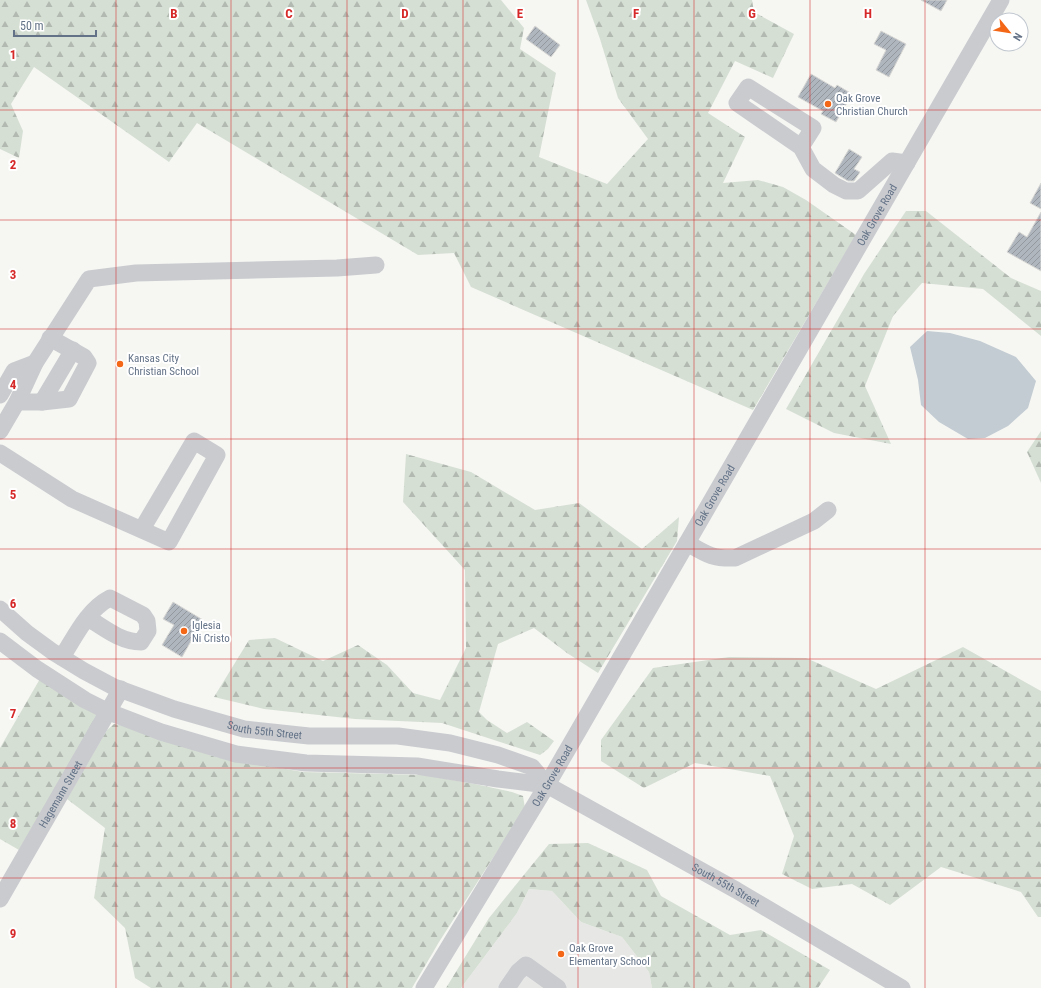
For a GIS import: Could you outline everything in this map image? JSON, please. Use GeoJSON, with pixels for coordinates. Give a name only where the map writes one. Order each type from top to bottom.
{"type":"FeatureCollection","features":[{"type":"Feature","properties":{"kind":"street","name":"Oak Grove Road"},"geometry":{"type":"LineString","coordinates":[[424,988],[548,785],[1001,0]]}},
{"type":"Feature","properties":{"kind":"street"},"geometry":{"type":"LineString","coordinates":[[801,147],[813,169],[834,185],[846,191],[858,191],[892,161],[907,164]]}},
{"type":"Feature","properties":{"kind":"street"},"geometry":{"type":"LineString","coordinates":[[0,431],[17,402],[35,363],[89,279],[136,273],[260,271],[376,266]]}},
{"type":"Feature","properties":{"kind":"street"},"geometry":{"type":"LineString","coordinates":[[17,402],[42,402],[69,399],[88,363],[84,356],[50,338]]}},
{"type":"Feature","properties":{"kind":"street"},"geometry":{"type":"LineString","coordinates":[[0,395],[14,371],[35,363]]}},
{"type":"Feature","properties":{"kind":"street"},"geometry":{"type":"LineString","coordinates":[[0,453],[72,498],[142,530],[169,542],[217,455],[194,441],[142,530]]}},
{"type":"Feature","properties":{"kind":"street"},"geometry":{"type":"LineString","coordinates":[[687,543],[713,557],[735,558],[814,521],[828,510]]}},
{"type":"Feature","properties":{"kind":"street","name":"South 55th Street"},"geometry":{"type":"LineString","coordinates":[[0,609],[27,633],[84,671],[122,689],[174,710],[244,729],[309,736],[398,736],[450,743],[498,755],[532,767],[548,785],[736,890],[902,988]]}},
{"type":"Feature","properties":{"kind":"street"},"geometry":{"type":"LineString","coordinates":[[62,657],[88,618]]}},
{"type":"Feature","properties":{"kind":"street","name":"South 55th Street"},"geometry":{"type":"LineString","coordinates":[[0,641],[10,650],[59,684],[85,700],[109,712],[161,732],[236,754],[306,764],[417,766],[498,779],[548,785]]}},
{"type":"Feature","properties":{"kind":"street","name":"Hagemann Street"},"geometry":{"type":"LineString","coordinates":[[0,899],[122,689]]}},
{"type":"Feature","properties":{"kind":"street"},"geometry":{"type":"LineString","coordinates":[[508,988],[518,972],[526,965],[558,988]]}},
{"type":"Feature","properties":{"kind":"shaded area"},"geometry":{"type":"Polygon","coordinates":[[[927,331],[950,333],[980,341],[1016,357],[1036,381],[1028,408],[1008,426],[985,438],[968,439],[939,422],[921,405],[918,380],[910,347],[927,331]]]}},
{"type":"Feature","properties":{"kind":"shaded area","name":"Oak Grove Elementary School"},"geometry":{"type":"Polygon","coordinates":[[[529,889],[552,891],[581,922],[622,937],[649,972],[652,988],[461,988],[517,913],[529,889]]]}},
{"type":"Feature","properties":{"kind":"green space"},"geometry":{"type":"Polygon","coordinates":[[[0,0],[501,0],[524,28],[520,49],[556,73],[539,157],[607,184],[648,139],[618,98],[600,39],[586,0],[752,0],[754,12],[794,34],[773,78],[735,61],[708,113],[745,137],[723,183],[758,180],[783,187],[806,200],[856,235],[753,410],[471,287],[454,253],[418,255],[197,123],[169,162],[34,67],[11,104],[23,131],[19,158],[0,149],[0,0]]]}},
{"type":"Feature","properties":{"kind":"green space"},"geometry":{"type":"Polygon","coordinates":[[[906,211],[926,211],[1011,278],[1041,291],[1041,336],[983,289],[922,283],[893,316],[865,386],[891,444],[834,433],[786,409],[864,274],[906,211]]]}},
{"type":"Feature","properties":{"kind":"green space"},"geometry":{"type":"Polygon","coordinates":[[[1041,431],[1041,483],[1027,452],[1041,431]]]}},
{"type":"Feature","properties":{"kind":"green space"},"geometry":{"type":"Polygon","coordinates":[[[406,454],[471,472],[535,510],[579,503],[642,549],[679,517],[677,541],[598,673],[567,653],[534,628],[498,644],[479,712],[487,720],[507,733],[527,722],[554,741],[548,749],[540,755],[442,723],[355,719],[264,709],[214,697],[249,640],[275,638],[323,661],[358,645],[387,665],[413,693],[440,700],[466,648],[465,570],[403,502],[406,454]]]}},
{"type":"Feature","properties":{"kind":"green space"},"geometry":{"type":"Polygon","coordinates":[[[963,647],[1041,691],[1041,917],[1038,917],[1021,892],[941,867],[890,905],[852,884],[812,889],[782,874],[794,836],[770,776],[695,763],[644,788],[601,761],[601,740],[653,668],[729,657],[806,658],[876,689],[963,647]]]}},
{"type":"Feature","properties":{"kind":"green space"},"geometry":{"type":"Polygon","coordinates":[[[41,677],[95,710],[97,717],[19,850],[0,839],[0,748],[41,677]]]}},
{"type":"Feature","properties":{"kind":"green space"},"geometry":{"type":"Polygon","coordinates":[[[114,724],[126,726],[216,757],[303,772],[424,775],[475,784],[512,792],[523,796],[525,808],[439,942],[412,988],[151,988],[135,978],[125,928],[94,898],[105,828],[67,799],[107,730],[114,724]]]}},
{"type":"Feature","properties":{"kind":"green space"},"geometry":{"type":"Polygon","coordinates":[[[588,843],[647,870],[661,896],[730,935],[761,930],[830,970],[818,988],[652,988],[649,972],[622,937],[581,922],[552,891],[529,889],[517,913],[461,988],[446,988],[489,918],[549,844],[588,843]]]}},
{"type":"Feature","properties":{"kind":"building"},"geometry":{"type":"Polygon","coordinates":[[[921,0],[947,0],[941,11],[921,0]]]}},
{"type":"Feature","properties":{"kind":"building"},"geometry":{"type":"Polygon","coordinates":[[[535,26],[560,45],[551,57],[526,39],[535,26]]]}},
{"type":"Feature","properties":{"kind":"building"},"geometry":{"type":"Polygon","coordinates":[[[881,31],[906,44],[889,77],[876,70],[886,50],[874,44],[881,31]]]}},
{"type":"Feature","properties":{"kind":"building","name":"Oak Grove Christian Church"},"geometry":{"type":"Polygon","coordinates":[[[811,74],[835,88],[837,85],[852,94],[836,122],[821,114],[823,111],[798,97],[811,74]]]}},
{"type":"Feature","properties":{"kind":"building"},"geometry":{"type":"Polygon","coordinates":[[[849,149],[862,157],[854,169],[860,172],[854,181],[848,181],[835,173],[849,149]]]}},
{"type":"Feature","properties":{"kind":"building"},"geometry":{"type":"Polygon","coordinates":[[[1041,183],[1041,209],[1030,203],[1041,183]]]}},
{"type":"Feature","properties":{"kind":"building"},"geometry":{"type":"Polygon","coordinates":[[[1041,212],[1041,271],[1007,252],[1019,232],[1027,237],[1041,212]]]}},
{"type":"Feature","properties":{"kind":"building"},"geometry":{"type":"Polygon","coordinates":[[[173,602],[203,620],[182,657],[162,645],[174,625],[163,619],[173,602]]]}},
{"type":"Feature","properties":{"kind":"place","name":"Oak Grove Christian Church"},"geometry":{"type":"Point","coordinates":[828,104]}},
{"type":"Feature","properties":{"kind":"place","name":"Kansas City Christian School"},"geometry":{"type":"Point","coordinates":[120,364]}},
{"type":"Feature","properties":{"kind":"place","name":"Iglesia Ni Cristo"},"geometry":{"type":"Point","coordinates":[184,631]}},
{"type":"Feature","properties":{"kind":"place","name":"Oak Grove Elementary School"},"geometry":{"type":"Point","coordinates":[561,954]}}]}
